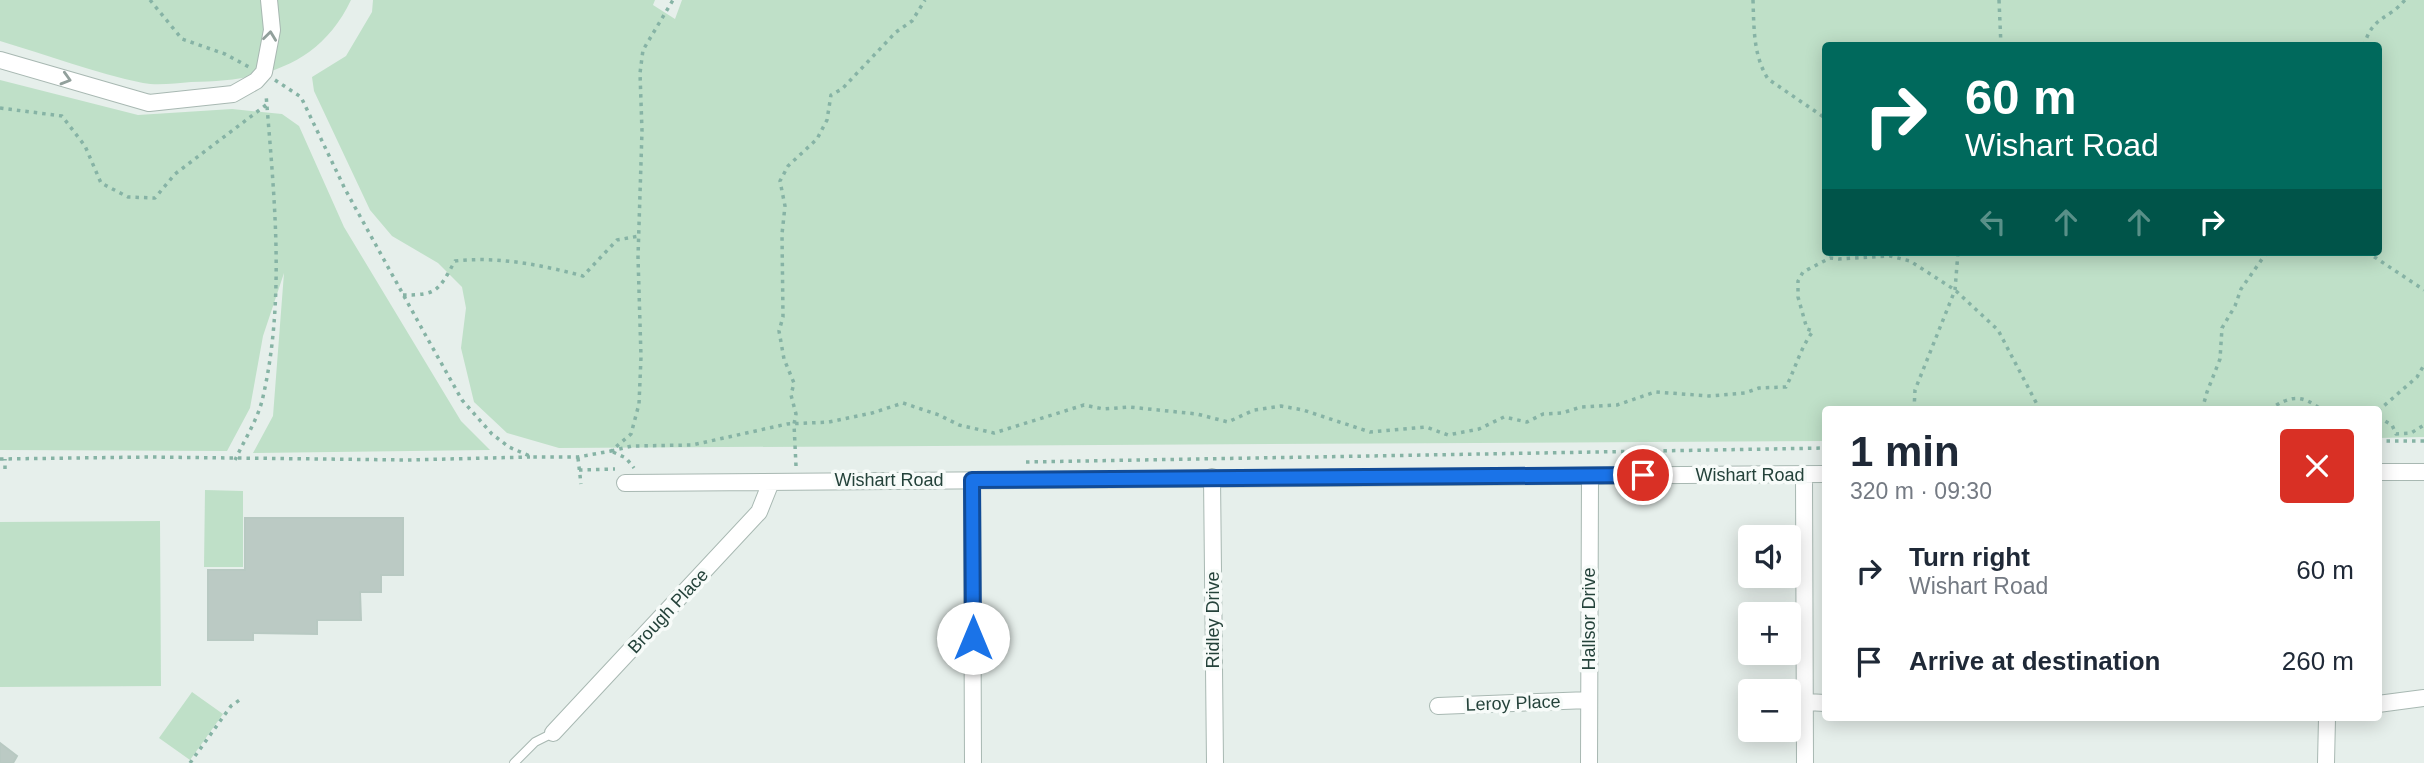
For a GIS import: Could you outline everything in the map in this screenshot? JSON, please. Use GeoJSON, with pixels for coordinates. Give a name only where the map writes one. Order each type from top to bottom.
{"type":"FeatureCollection","features":[{"type":"Feature","properties":{"kind":"street"},"geometry":{"type":"LineString","coordinates":[[0,60],[149,103],[233,94],[256,81],[264,72],[272,30],[269,0]]}},
{"type":"Feature","properties":{"kind":"street"},"geometry":{"type":"LineString","coordinates":[[2382,472],[2424,472]]}},
{"type":"Feature","properties":{"kind":"street"},"geometry":{"type":"LineString","coordinates":[[1804,474],[1805,763]]}},
{"type":"Feature","properties":{"kind":"street","name":"Wishart Road"},"geometry":{"type":"LineString","coordinates":[[625,483],[1822,474]]}},
{"type":"Feature","properties":{"kind":"street","name":"Hallsor Drive"},"geometry":{"type":"LineString","coordinates":[[1589,763],[1590,475]]}},
{"type":"Feature","properties":{"kind":"street","name":"Ridley Drive"},"geometry":{"type":"LineString","coordinates":[[1212,477],[1214,763]]}},
{"type":"Feature","properties":{"kind":"street"},"geometry":{"type":"LineString","coordinates":[[972,480],[973,763]]}},
{"type":"Feature","properties":{"kind":"street","name":"Brough Place"},"geometry":{"type":"LineString","coordinates":[[553,733],[759,512],[771,482]]}},
{"type":"Feature","properties":{"kind":"street"},"geometry":{"type":"LineString","coordinates":[[2382,703],[2424,698]]}},
{"type":"Feature","properties":{"kind":"street","name":"Leroy Place"},"geometry":{"type":"LineString","coordinates":[[1438,706],[1589,700]]}},
{"type":"Feature","properties":{"kind":"street"},"geometry":{"type":"LineString","coordinates":[[1806,702],[1822,703]]}},
{"type":"Feature","properties":{"kind":"street"},"geometry":{"type":"LineString","coordinates":[[2326,763],[2327,721]]}},
{"type":"Feature","properties":{"kind":"lane"},"geometry":{"type":"LineString","coordinates":[[514,763],[535,742],[553,733]]}},
{"type":"Feature","properties":{"kind":"path"},"geometry":{"type":"LineString","coordinates":[[150,0],[182,39],[225,54],[247,67],[264,72],[301,97],[345,188],[462,400],[492,434],[509,447],[532,457]]}},
{"type":"Feature","properties":{"kind":"path"},"geometry":{"type":"LineString","coordinates":[[611,451],[631,434],[639,404],[642,131],[640,73],[643,50],[673,0]]}},
{"type":"Feature","properties":{"kind":"path"},"geometry":{"type":"LineString","coordinates":[[796,481],[796,414],[791,395],[794,383],[784,359],[779,331],[783,317],[782,234],[785,206],[780,181],[788,166],[817,139],[827,120],[831,95],[842,89],[896,32],[912,21],[925,0]]}},
{"type":"Feature","properties":{"kind":"path"},"geometry":{"type":"LineString","coordinates":[[1753,0],[1754,39],[1762,69],[1768,79],[1822,116]]}},
{"type":"Feature","properties":{"kind":"path"},"geometry":{"type":"LineString","coordinates":[[1999,0],[2001,42]]}},
{"type":"Feature","properties":{"kind":"path"},"geometry":{"type":"LineString","coordinates":[[2366,42],[2373,24],[2405,0]]}},
{"type":"Feature","properties":{"kind":"path"},"geometry":{"type":"LineString","coordinates":[[235,460],[262,403],[274,328],[275,244],[264,72]]}},
{"type":"Feature","properties":{"kind":"path"},"geometry":{"type":"LineString","coordinates":[[0,108],[62,116],[85,146],[101,183],[128,197],[155,198],[175,174],[267,105]]}},
{"type":"Feature","properties":{"kind":"path"},"geometry":{"type":"LineString","coordinates":[[403,295],[428,295],[442,284],[454,261],[478,258],[545,266],[583,276],[617,240],[639,236]]}},
{"type":"Feature","properties":{"kind":"path"},"geometry":{"type":"LineString","coordinates":[[5,469],[3,459],[149,457],[407,460],[578,457],[632,446],[692,445],[794,424],[830,422],[903,403],[959,425],[993,433],[1084,405],[1104,409],[1129,407],[1197,414],[1228,422],[1254,410],[1281,407],[1370,432],[1426,427],[1448,435],[1479,429],[1504,417],[1527,422],[1543,414],[1562,413],[1581,407],[1618,405],[1655,392],[1709,396],[1745,393],[1759,388],[1786,387],[1798,362],[1800,348],[1812,331],[1807,329],[1798,297],[1798,281],[1803,272],[1830,258],[1890,256],[1910,261],[1955,290],[1998,330],[2038,406]]}},
{"type":"Feature","properties":{"kind":"path"},"geometry":{"type":"LineString","coordinates":[[1914,406],[1915,390],[1955,290],[1958,256]]}},
{"type":"Feature","properties":{"kind":"path"},"geometry":{"type":"LineString","coordinates":[[2203,406],[2220,359],[2222,328],[2241,289],[2264,256]]}},
{"type":"Feature","properties":{"kind":"path"},"geometry":{"type":"LineString","coordinates":[[2373,256],[2424,290]]}},
{"type":"Feature","properties":{"kind":"path"},"geometry":{"type":"LineString","coordinates":[[2382,408],[2417,377],[2424,365]]}},
{"type":"Feature","properties":{"kind":"path"},"geometry":{"type":"LineString","coordinates":[[2275,406],[2285,399],[2307,399],[2317,406]]}},
{"type":"Feature","properties":{"kind":"path"},"geometry":{"type":"LineString","coordinates":[[2382,419],[2392,425],[2396,434],[2411,433],[2424,425]]}},
{"type":"Feature","properties":{"kind":"path"},"geometry":{"type":"LineString","coordinates":[[2382,441],[2424,441]]}},
{"type":"Feature","properties":{"kind":"path"},"geometry":{"type":"LineString","coordinates":[[1017,462],[1822,448]]}},
{"type":"Feature","properties":{"kind":"path"},"geometry":{"type":"LineString","coordinates":[[579,470],[634,469],[626,458],[611,451]]}},
{"type":"Feature","properties":{"kind":"path"},"geometry":{"type":"LineString","coordinates":[[578,457],[581,484]]}},
{"type":"Feature","properties":{"kind":"path"},"geometry":{"type":"LineString","coordinates":[[190,763],[231,706],[241,699]]}},
{"type":"Feature","properties":{"kind":"green space"},"geometry":{"type":"Polygon","coordinates":[[[0,0],[351,0],[338,23],[322,41],[285,66],[241,78],[161,84],[143,83],[107,74],[0,41],[0,0]]]}},
{"type":"Feature","properties":{"kind":"green space"},"geometry":{"type":"Polygon","coordinates":[[[373,0],[655,0],[653,5],[675,19],[682,0],[2424,0],[2424,437],[2382,438],[2382,406],[1822,406],[1822,441],[559,448],[507,433],[474,402],[461,348],[466,308],[462,287],[438,263],[392,236],[370,210],[314,91],[312,77],[346,56],[372,12],[373,0]]]}},
{"type":"Feature","properties":{"kind":"green space"},"geometry":{"type":"Polygon","coordinates":[[[0,80],[138,115],[232,109],[282,114],[299,126],[344,227],[461,421],[490,450],[253,453],[273,416],[284,273],[263,336],[250,408],[227,451],[0,450],[0,80]]]}},
{"type":"Feature","properties":{"kind":"green space"},"geometry":{"type":"Polygon","coordinates":[[[205,490],[243,491],[243,567],[204,567],[205,490]]]}},
{"type":"Feature","properties":{"kind":"green space"},"geometry":{"type":"Polygon","coordinates":[[[160,521],[161,686],[0,687],[0,522],[160,521]]]}},
{"type":"Feature","properties":{"kind":"green space"},"geometry":{"type":"Polygon","coordinates":[[[192,692],[223,714],[190,760],[159,738],[192,692]]]}},
{"type":"Feature","properties":{"kind":"building"},"geometry":{"type":"Polygon","coordinates":[[[245,518],[403,518],[403,575],[381,575],[381,592],[360,592],[361,620],[317,620],[317,634],[253,633],[253,640],[208,640],[208,570],[245,570],[245,518]]]}},
{"type":"Feature","properties":{"kind":"building"},"geometry":{"type":"Polygon","coordinates":[[[0,743],[17,756],[13,763],[0,763],[0,743]]]}},
{"type":"Feature","properties":{"kind":"route"},"geometry":{"type":"LineString","coordinates":[[973,638],[972,480],[1643,475]]}}]}
